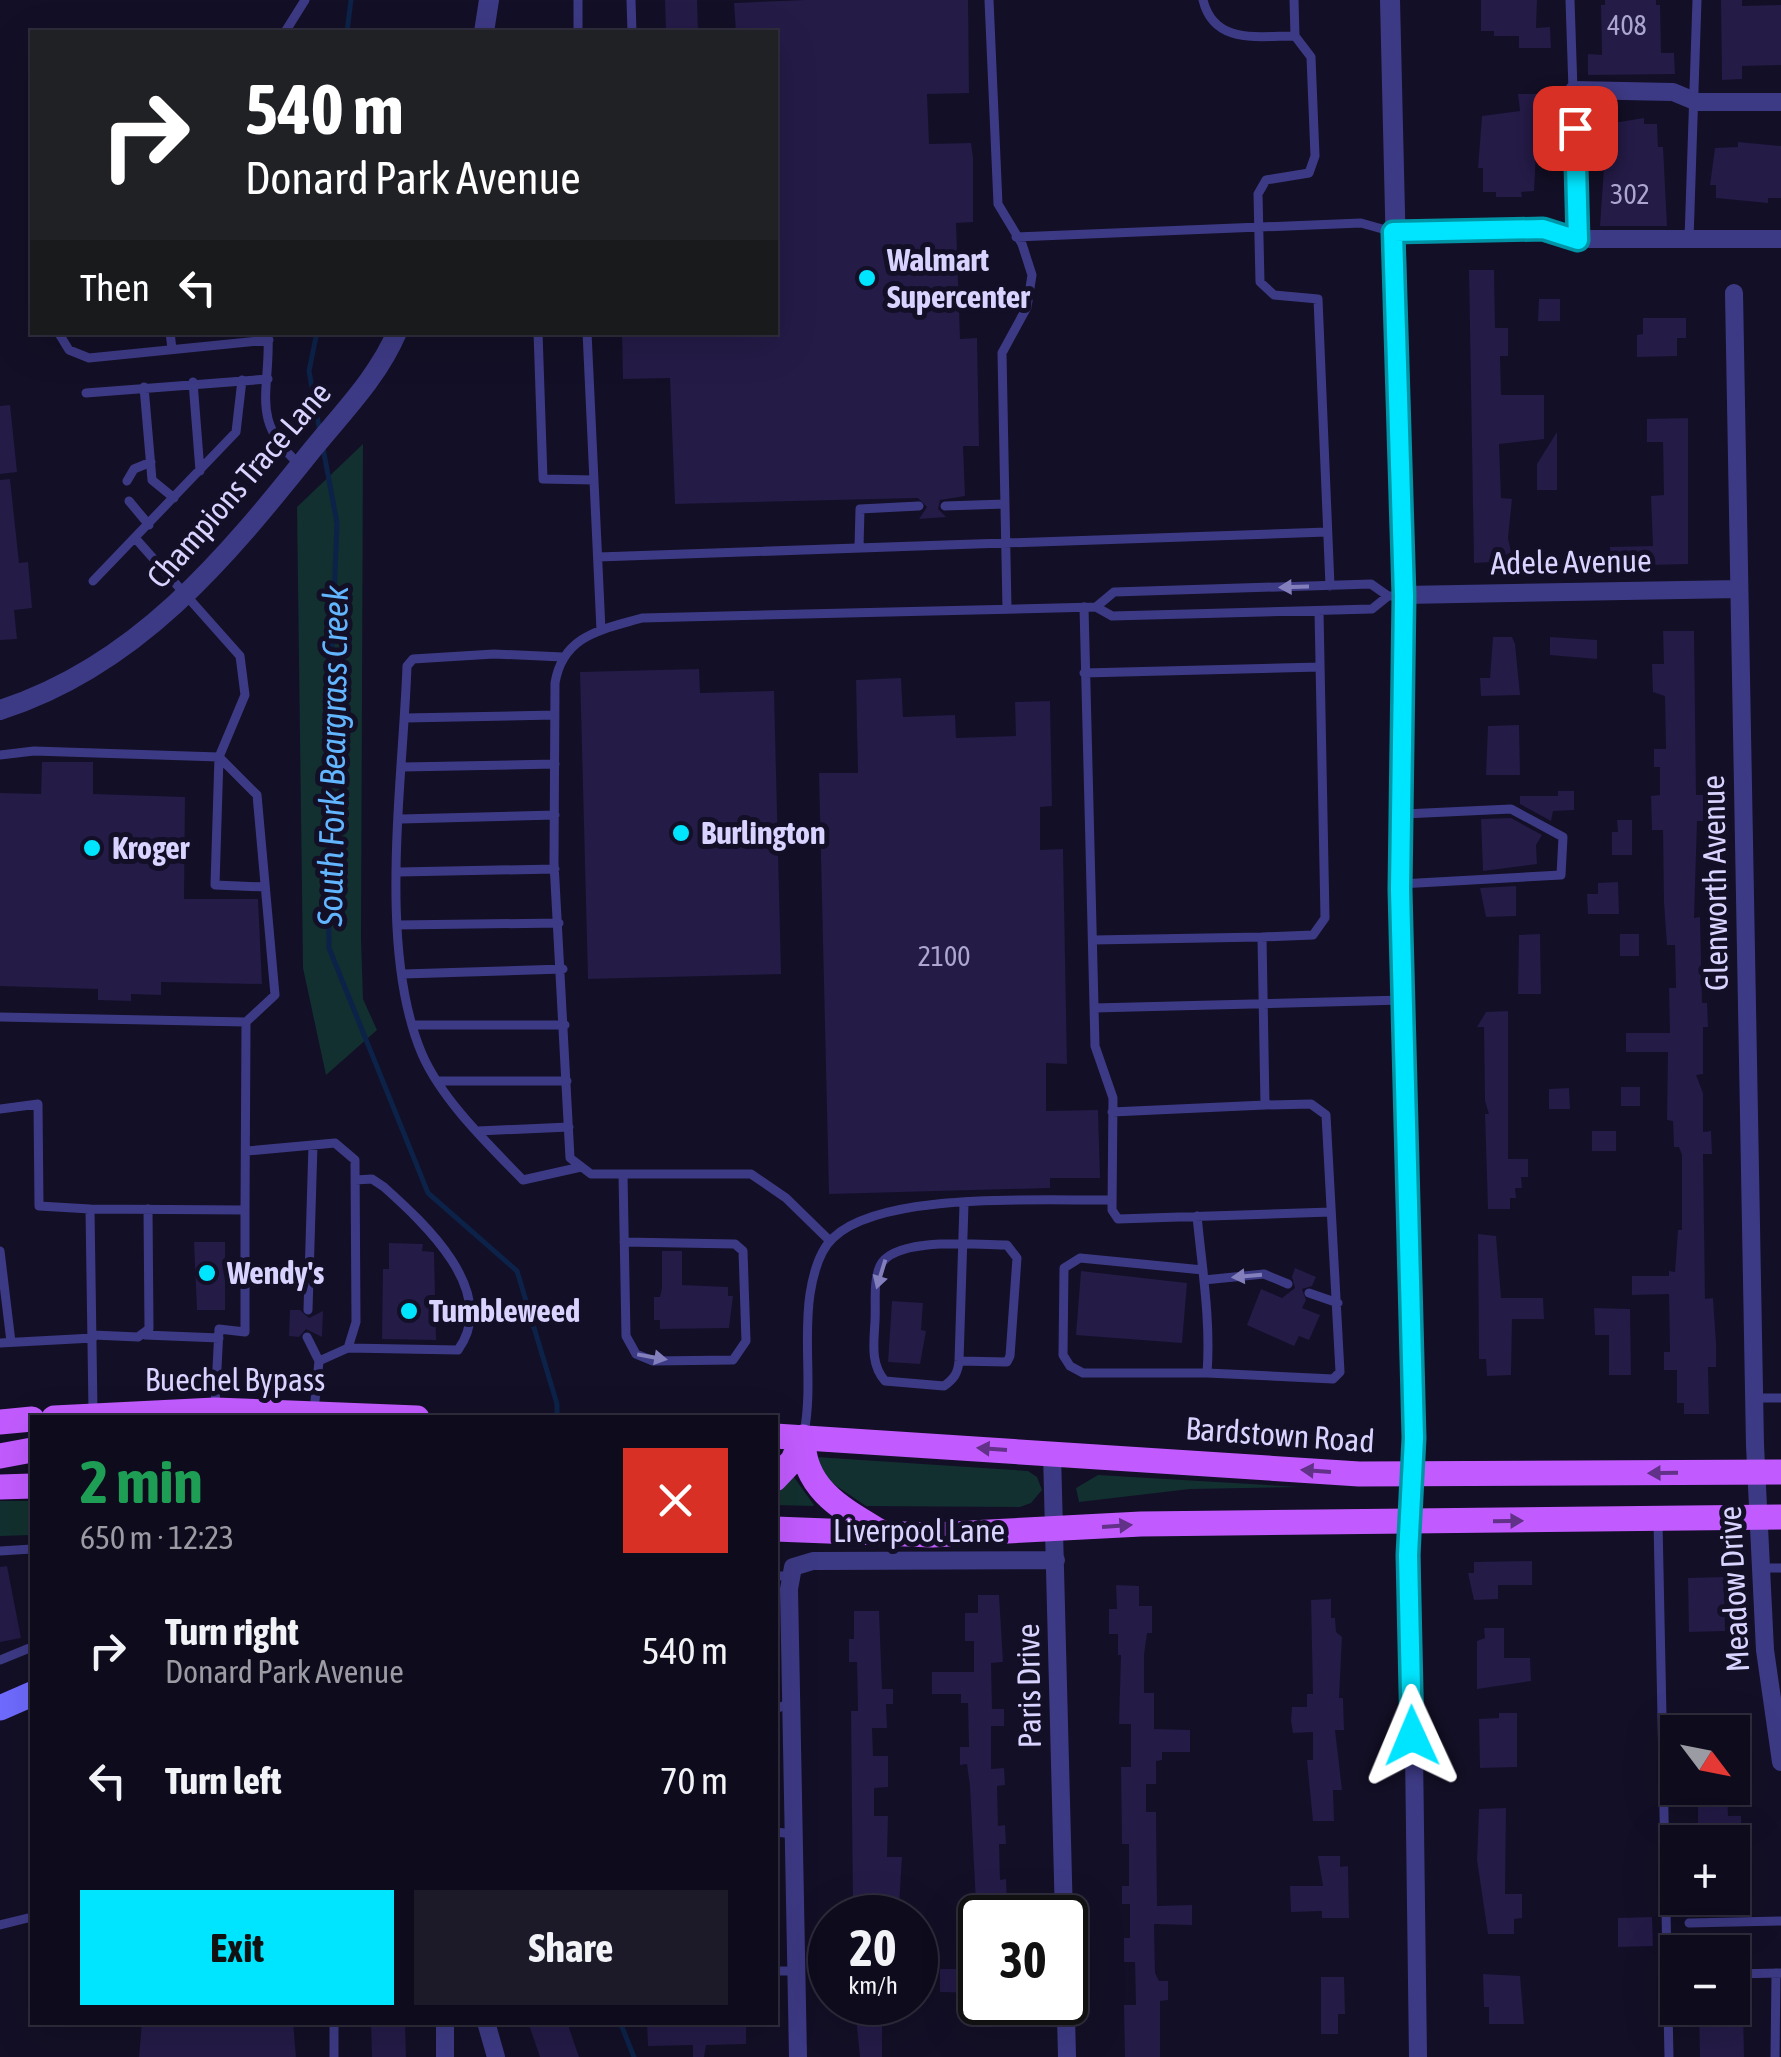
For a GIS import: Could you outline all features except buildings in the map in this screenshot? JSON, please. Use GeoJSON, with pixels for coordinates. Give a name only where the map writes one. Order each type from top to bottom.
{"type":"FeatureCollection","features":[{"type":"Feature","properties":{"kind":"main road","name":"Buechel Bypass"},"geometry":{"type":"LineString","coordinates":[[113,1415],[215,1410],[373,1415]]}},
{"type":"Feature","properties":{"kind":"main road"},"geometry":{"type":"LineString","coordinates":[[0,1422],[30,1419]]}},
{"type":"Feature","properties":{"kind":"main road","name":"Bardstown Road"},"geometry":{"type":"LineString","coordinates":[[778,1436],[1414,1475],[1769,1472]]}},
{"type":"Feature","properties":{"kind":"main road"},"geometry":{"type":"LineString","coordinates":[[778,1477],[794,1460],[803,1438]]}},
{"type":"Feature","properties":{"kind":"main road"},"geometry":{"type":"LineString","coordinates":[[803,1438],[803,1460],[810,1478],[837,1506],[884,1534]]}},
{"type":"Feature","properties":{"kind":"main road"},"geometry":{"type":"LineString","coordinates":[[0,1456],[30,1450]]}},
{"type":"Feature","properties":{"kind":"main road"},"geometry":{"type":"LineString","coordinates":[[0,1487],[30,1486]]}},
{"type":"Feature","properties":{"kind":"main road"},"geometry":{"type":"LineString","coordinates":[[778,1529],[884,1534],[1141,1524],[1771,1517]]}},
{"type":"Feature","properties":{"kind":"main road"},"geometry":{"type":"LineString","coordinates":[[0,1708],[30,1695]]}},
{"type":"Feature","properties":{"kind":"street"},"geometry":{"type":"LineString","coordinates":[[484,30],[488,0]]}},
{"type":"Feature","properties":{"kind":"street"},"geometry":{"type":"LineString","coordinates":[[1390,0],[1396,596],[1404,814],[1400,884],[1414,1475],[1410,1523],[1418,2057]]}},
{"type":"Feature","properties":{"kind":"street"},"geometry":{"type":"LineString","coordinates":[[1574,90],[1673,92],[1697,102],[1781,102]]}},
{"type":"Feature","properties":{"kind":"street"},"geometry":{"type":"LineString","coordinates":[[1393,232],[1543,229],[1578,240],[1781,239]]}},
{"type":"Feature","properties":{"kind":"street","name":"Glenworth Avenue"},"geometry":{"type":"LineString","coordinates":[[1734,293],[1755,1398],[1769,1472]]}},
{"type":"Feature","properties":{"kind":"street","name":"Champions Trace Lane"},"geometry":{"type":"LineString","coordinates":[[0,710],[73,681],[99,665],[126,648],[188,594],[365,385],[395,335]]}},
{"type":"Feature","properties":{"kind":"street","name":"Adele Avenue"},"geometry":{"type":"LineString","coordinates":[[1396,596],[1739,588]]}},
{"type":"Feature","properties":{"kind":"street","name":"Paris Drive"},"geometry":{"type":"LineString","coordinates":[[1052,1453],[1063,1895]]}},
{"type":"Feature","properties":{"kind":"street","name":"Meadow Drive"},"geometry":{"type":"LineString","coordinates":[[1769,1472],[1774,1666],[1781,1762]]}},
{"type":"Feature","properties":{"kind":"street","name":"Liverpool Lane"},"geometry":{"type":"LineString","coordinates":[[798,2057],[796,1971],[784,1833],[783,1576],[793,1567],[813,1561],[1056,1560]]}},
{"type":"Feature","properties":{"kind":"street"},"geometry":{"type":"LineString","coordinates":[[445,2025],[446,2057]]}},
{"type":"Feature","properties":{"kind":"street"},"geometry":{"type":"LineString","coordinates":[[487,2025],[496,2057]]}},
{"type":"Feature","properties":{"kind":"street"},"geometry":{"type":"LineString","coordinates":[[1066,2025],[1067,2057]]}},
{"type":"Feature","properties":{"kind":"lane"},"geometry":{"type":"LineString","coordinates":[[286,30],[305,0]]}},
{"type":"Feature","properties":{"kind":"lane"},"geometry":{"type":"LineString","coordinates":[[578,0],[578,30]]}},
{"type":"Feature","properties":{"kind":"lane"},"geometry":{"type":"LineString","coordinates":[[631,0],[632,30]]}},
{"type":"Feature","properties":{"kind":"lane"},"geometry":{"type":"LineString","coordinates":[[989,0],[998,204],[1027,256],[1032,283],[1027,307],[1002,353],[1007,609]]}},
{"type":"Feature","properties":{"kind":"lane"},"geometry":{"type":"LineString","coordinates":[[1203,0],[1216,25],[1234,36],[1295,36]]}},
{"type":"Feature","properties":{"kind":"lane"},"geometry":{"type":"LineString","coordinates":[[1294,0],[1295,36],[1311,56],[1315,156],[1309,173],[1266,180],[1258,194],[1260,282],[1274,295],[1318,298],[1330,586]]}},
{"type":"Feature","properties":{"kind":"lane"},"geometry":{"type":"LineString","coordinates":[[1570,0],[1578,240]]}},
{"type":"Feature","properties":{"kind":"lane"},"geometry":{"type":"LineString","coordinates":[[1689,239],[1697,102],[1697,0]]}},
{"type":"Feature","properties":{"kind":"lane"},"geometry":{"type":"LineString","coordinates":[[1016,237],[1361,224],[1393,232]]}},
{"type":"Feature","properties":{"kind":"lane"},"geometry":{"type":"LineString","coordinates":[[60,335],[69,350],[90,358],[269,336],[264,418],[270,433],[307,456]]}},
{"type":"Feature","properties":{"kind":"lane"},"geometry":{"type":"LineString","coordinates":[[170,335],[172,349]]}},
{"type":"Feature","properties":{"kind":"lane"},"geometry":{"type":"LineString","coordinates":[[538,335],[542,479],[594,480]]}},
{"type":"Feature","properties":{"kind":"lane"},"geometry":{"type":"LineString","coordinates":[[587,335],[601,630]]}},
{"type":"Feature","properties":{"kind":"lane"},"geometry":{"type":"LineString","coordinates":[[86,393],[268,379]]}},
{"type":"Feature","properties":{"kind":"lane"},"geometry":{"type":"LineString","coordinates":[[93,580],[236,432],[242,380]]}},
{"type":"Feature","properties":{"kind":"lane"},"geometry":{"type":"LineString","coordinates":[[193,382],[200,471]]}},
{"type":"Feature","properties":{"kind":"lane"},"geometry":{"type":"LineString","coordinates":[[144,387],[152,480],[174,498]]}},
{"type":"Feature","properties":{"kind":"lane"},"geometry":{"type":"LineString","coordinates":[[128,481],[134,468],[150,462]]}},
{"type":"Feature","properties":{"kind":"lane"},"geometry":{"type":"LineString","coordinates":[[130,501],[149,524]]}},
{"type":"Feature","properties":{"kind":"lane"},"geometry":{"type":"LineString","coordinates":[[946,506],[1005,504]]}},
{"type":"Feature","properties":{"kind":"lane"},"geometry":{"type":"LineString","coordinates":[[860,547],[860,509],[919,506]]}},
{"type":"Feature","properties":{"kind":"lane"},"geometry":{"type":"LineString","coordinates":[[598,557],[1327,532]]}},
{"type":"Feature","properties":{"kind":"lane"},"geometry":{"type":"LineString","coordinates":[[136,538],[240,656],[245,695],[219,758],[214,885],[265,887]]}},
{"type":"Feature","properties":{"kind":"lane"},"geometry":{"type":"LineString","coordinates":[[1096,607],[1114,592],[1370,584],[1396,596]]}},
{"type":"Feature","properties":{"kind":"lane"},"geometry":{"type":"LineString","coordinates":[[830,1241],[786,1198],[751,1174],[591,1174],[570,1158],[555,868],[555,683],[563,657],[584,635],[642,618],[1084,607],[1096,607],[1112,616],[1319,611],[1372,609],[1396,596]]}},
{"type":"Feature","properties":{"kind":"lane"},"geometry":{"type":"LineString","coordinates":[[1084,607],[1095,1046],[1113,1098],[1112,1200],[1118,1218],[1331,1212]]}},
{"type":"Feature","properties":{"kind":"lane"},"geometry":{"type":"LineString","coordinates":[[1092,940],[1313,935],[1325,918],[1319,611]]}},
{"type":"Feature","properties":{"kind":"lane"},"geometry":{"type":"LineString","coordinates":[[563,657],[494,654],[413,659],[406,666],[397,924],[403,974],[423,1056],[478,1131],[522,1180],[582,1167]]}},
{"type":"Feature","properties":{"kind":"lane"},"geometry":{"type":"LineString","coordinates":[[1084,673],[1320,667]]}},
{"type":"Feature","properties":{"kind":"lane"},"geometry":{"type":"LineString","coordinates":[[405,718],[555,715]]}},
{"type":"Feature","properties":{"kind":"lane"},"geometry":{"type":"LineString","coordinates":[[0,755],[34,751],[219,758],[257,795],[275,996],[246,1022],[0,1018]]}},
{"type":"Feature","properties":{"kind":"lane"},"geometry":{"type":"LineString","coordinates":[[403,767],[555,764]]}},
{"type":"Feature","properties":{"kind":"lane"},"geometry":{"type":"LineString","coordinates":[[1400,884],[1561,875],[1563,837],[1523,813],[1511,809],[1404,814]]}},
{"type":"Feature","properties":{"kind":"lane"},"geometry":{"type":"LineString","coordinates":[[401,820],[555,815]]}},
{"type":"Feature","properties":{"kind":"lane"},"geometry":{"type":"LineString","coordinates":[[399,872],[555,868]]}},
{"type":"Feature","properties":{"kind":"lane"},"geometry":{"type":"LineString","coordinates":[[397,924],[559,924]]}},
{"type":"Feature","properties":{"kind":"lane"},"geometry":{"type":"LineString","coordinates":[[1262,937],[1265,1105]]}},
{"type":"Feature","properties":{"kind":"lane"},"geometry":{"type":"LineString","coordinates":[[403,974],[562,969]]}},
{"type":"Feature","properties":{"kind":"lane"},"geometry":{"type":"LineString","coordinates":[[1094,1008],[1402,1000]]}},
{"type":"Feature","properties":{"kind":"lane"},"geometry":{"type":"LineString","coordinates":[[215,1410],[219,1328],[244,1332],[246,1022]]}},
{"type":"Feature","properties":{"kind":"lane"},"geometry":{"type":"LineString","coordinates":[[414,1025],[565,1025]]}},
{"type":"Feature","properties":{"kind":"lane"},"geometry":{"type":"LineString","coordinates":[[440,1081],[568,1081]]}},
{"type":"Feature","properties":{"kind":"lane"},"geometry":{"type":"LineString","coordinates":[[0,1108],[38,1104],[38,1206],[245,1210]]}},
{"type":"Feature","properties":{"kind":"lane"},"geometry":{"type":"LineString","coordinates":[[1112,1112],[1311,1104],[1326,1115],[1340,1372],[1333,1379],[1207,1373],[1083,1374],[1070,1366],[1062,1354],[1061,1281],[1064,1268],[1080,1258],[1203,1275],[1264,1274],[1288,1284]]}},
{"type":"Feature","properties":{"kind":"lane"},"geometry":{"type":"LineString","coordinates":[[478,1131],[569,1127]]}},
{"type":"Feature","properties":{"kind":"lane"},"geometry":{"type":"LineString","coordinates":[[246,1152],[336,1143],[355,1160],[356,1322],[348,1348]]}},
{"type":"Feature","properties":{"kind":"lane"},"geometry":{"type":"LineString","coordinates":[[308,1310],[313,1145]]}},
{"type":"Feature","properties":{"kind":"lane"},"geometry":{"type":"LineString","coordinates":[[623,1174],[624,1242],[626,1336],[636,1354],[653,1361],[734,1360],[744,1346],[746,1334],[742,1252],[726,1243],[624,1242]]}},
{"type":"Feature","properties":{"kind":"lane"},"geometry":{"type":"LineString","coordinates":[[320,1361],[348,1348],[458,1350],[468,1335],[463,1276],[384,1186],[372,1179],[356,1180]]}},
{"type":"Feature","properties":{"kind":"lane"},"geometry":{"type":"LineString","coordinates":[[803,1438],[808,1412],[810,1293],[821,1254],[830,1241],[864,1217],[892,1209],[1112,1200]]}},
{"type":"Feature","properties":{"kind":"lane"},"geometry":{"type":"LineString","coordinates":[[958,1361],[1006,1362],[1010,1356],[1016,1258],[1008,1245],[963,1245],[902,1247],[880,1266],[876,1284],[874,1356],[876,1370],[884,1381],[944,1386],[953,1380],[958,1361],[963,1245],[964,1204]]}},
{"type":"Feature","properties":{"kind":"lane"},"geometry":{"type":"LineString","coordinates":[[90,1209],[93,1415]]}},
{"type":"Feature","properties":{"kind":"lane"},"geometry":{"type":"LineString","coordinates":[[146,1335],[148,1209]]}},
{"type":"Feature","properties":{"kind":"lane"},"geometry":{"type":"LineString","coordinates":[[1197,1216],[1210,1345],[1207,1373]]}},
{"type":"Feature","properties":{"kind":"lane"},"geometry":{"type":"LineString","coordinates":[[0,1252],[6,1342],[146,1335],[218,1338]]}},
{"type":"Feature","properties":{"kind":"lane"},"geometry":{"type":"LineString","coordinates":[[1309,1293],[1338,1304]]}},
{"type":"Feature","properties":{"kind":"lane"},"geometry":{"type":"LineString","coordinates":[[307,1337],[320,1361],[314,1411]]}},
{"type":"Feature","properties":{"kind":"lane"},"geometry":{"type":"LineString","coordinates":[[1755,1398],[1781,1398]]}},
{"type":"Feature","properties":{"kind":"lane"},"geometry":{"type":"LineString","coordinates":[[1658,1519],[1669,2057]]}},
{"type":"Feature","properties":{"kind":"lane"},"geometry":{"type":"LineString","coordinates":[[0,1550],[30,1549]]}},
{"type":"Feature","properties":{"kind":"lane"},"geometry":{"type":"LineString","coordinates":[[0,1660],[30,1648]]}},
{"type":"Feature","properties":{"kind":"lane"},"geometry":{"type":"LineString","coordinates":[[0,1925],[30,1918]]}},
{"type":"Feature","properties":{"kind":"lane"},"geometry":{"type":"LineString","coordinates":[[1690,1923],[1781,1921]]}},
{"type":"Feature","properties":{"kind":"lane"},"geometry":{"type":"LineString","coordinates":[[778,1971],[796,1971]]}},
{"type":"Feature","properties":{"kind":"lane"},"geometry":{"type":"LineString","coordinates":[[1750,1974],[1778,1973],[1775,2057]]}},
{"type":"Feature","properties":{"kind":"lane"},"geometry":{"type":"LineString","coordinates":[[334,2025],[334,2057]]}},
{"type":"Feature","properties":{"kind":"green space"},"geometry":{"type":"Polygon","coordinates":[[[363,444],[361,939],[363,999],[377,1030],[326,1075],[303,968],[297,507],[363,444]]]}},
{"type":"Feature","properties":{"kind":"green space"},"geometry":{"type":"Polygon","coordinates":[[[816,1457],[1028,1471],[1037,1477],[1042,1490],[1031,1503],[1020,1507],[866,1506],[826,1479],[816,1457]]]}},
{"type":"Feature","properties":{"kind":"green space"},"geometry":{"type":"Polygon","coordinates":[[[1098,1475],[1300,1487],[1190,1489],[1079,1502],[1076,1488],[1098,1475]]]}},
{"type":"Feature","properties":{"kind":"green space"},"geometry":{"type":"Polygon","coordinates":[[[793,1476],[814,1505],[778,1505],[778,1485],[793,1476]]]}},
{"type":"Feature","properties":{"kind":"green space"},"geometry":{"type":"Polygon","coordinates":[[[0,1501],[30,1501],[30,1535],[0,1536],[0,1501]]]}},
{"type":"Feature","properties":{"kind":"waterway","name":"South Fork Beargrass Creek"},"geometry":{"type":"LineString","coordinates":[[347,30],[351,0]]}},
{"type":"Feature","properties":{"kind":"waterway","name":"South Fork Beargrass Creek"},"geometry":{"type":"LineString","coordinates":[[316,335],[309,371],[320,432]]}},
{"type":"Feature","properties":{"kind":"waterway","name":"South Fork Beargrass Creek"},"geometry":{"type":"LineString","coordinates":[[323,448],[337,523],[328,753],[329,948],[428,1193],[517,1271],[557,1415]]}},
{"type":"Feature","properties":{"kind":"waterway","name":"South Fork Beargrass Creek"},"geometry":{"type":"LineString","coordinates":[[621,2025],[634,2057]]}},
{"type":"Feature","properties":{"kind":"place","name":"Walmart Supercenter"},"geometry":{"type":"Point","coordinates":[867,278]}},
{"type":"Feature","properties":{"kind":"place","name":"Burlington"},"geometry":{"type":"Point","coordinates":[681,833]}},
{"type":"Feature","properties":{"kind":"place","name":"Kroger"},"geometry":{"type":"Point","coordinates":[92,848]}},
{"type":"Feature","properties":{"kind":"place","name":"Wendy's"},"geometry":{"type":"Point","coordinates":[207,1273]}},
{"type":"Feature","properties":{"kind":"place","name":"Tumbleweed"},"geometry":{"type":"Point","coordinates":[409,1311]}},
{"type":"Feature","properties":{"kind":"route"},"geometry":{"type":"LineString","coordinates":[[1412,1736],[1408,1555],[1414,1438],[1400,890],[1404,822],[1404,596],[1393,232],[1543,229],[1578,240],[1575,128]]}}]}
